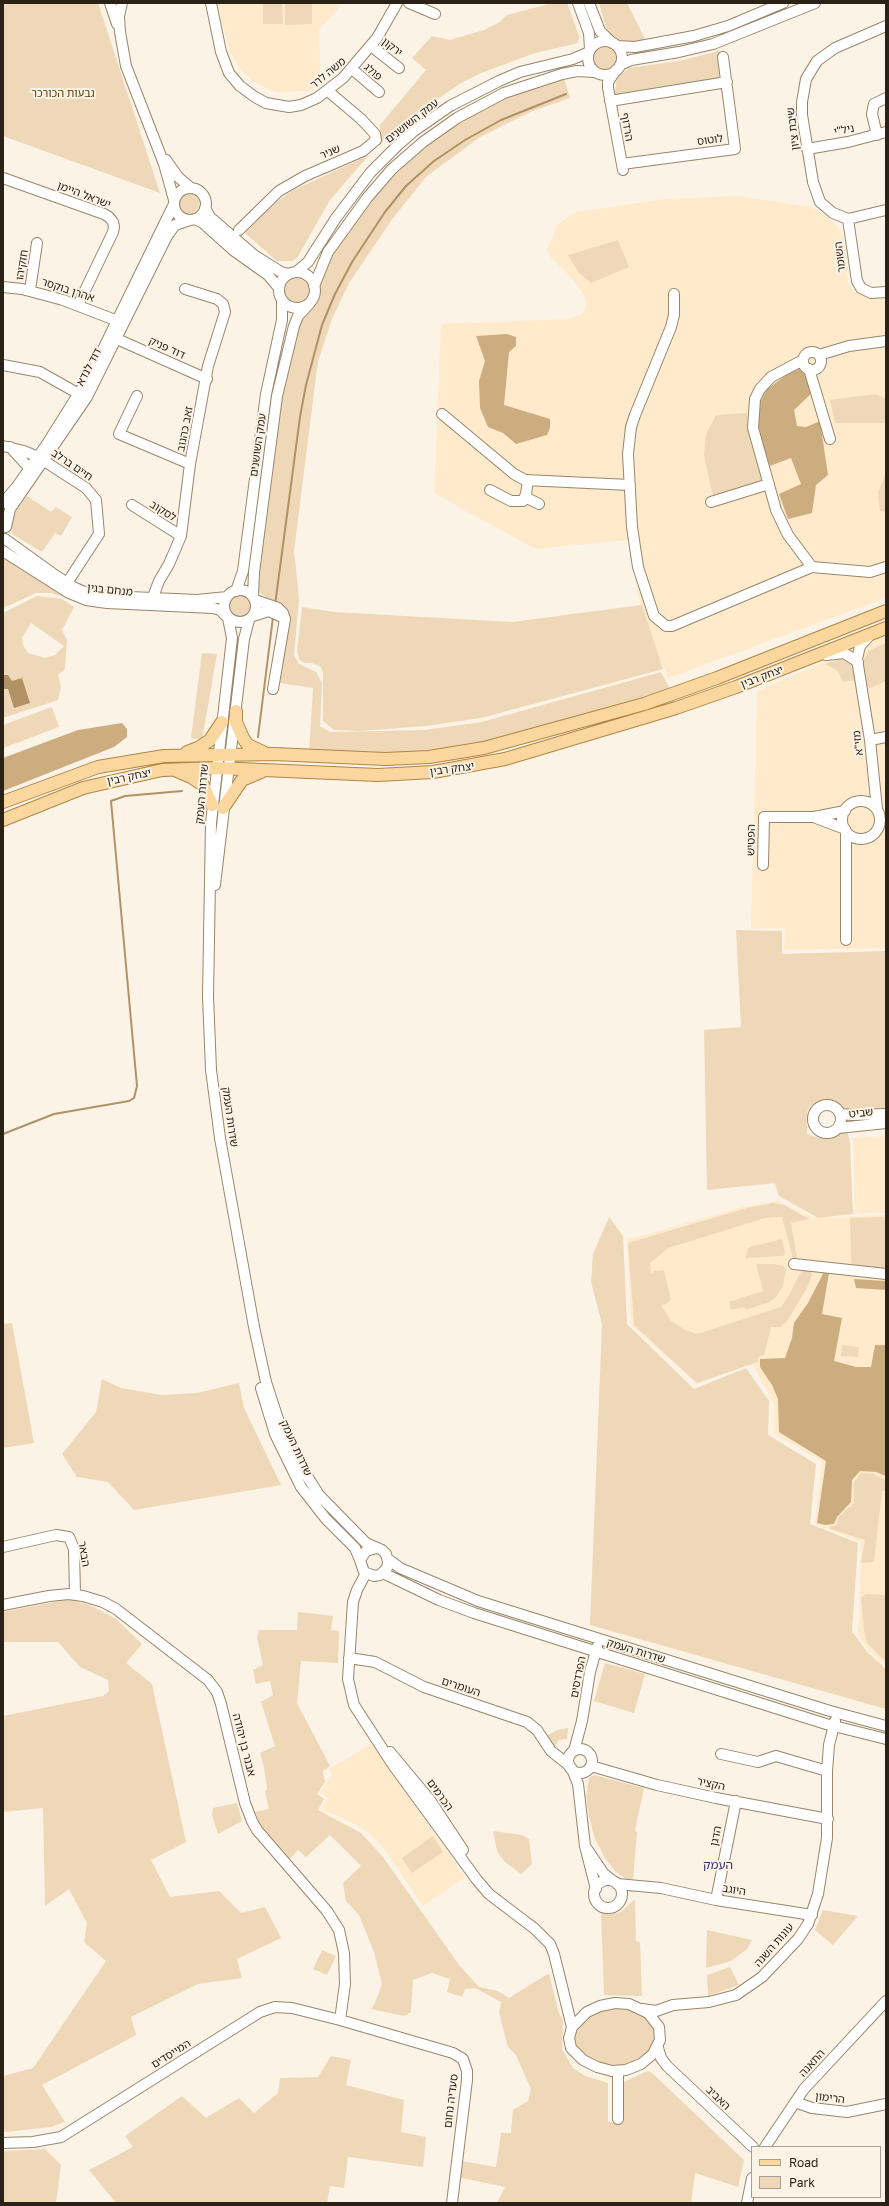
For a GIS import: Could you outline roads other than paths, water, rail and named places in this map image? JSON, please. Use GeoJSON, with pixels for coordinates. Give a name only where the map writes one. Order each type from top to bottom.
{"type":"FeatureCollection","features":[{"type":"Feature","properties":{"kind":"main road","name":"יצחק רבין"},"geometry":{"type":"LineString","coordinates":[[3,802],[98,767],[117,762],[177,755],[274,754],[385,759],[429,757],[484,748],[644,704],[886,611]]}},
{"type":"Feature","properties":{"kind":"main road","name":"יצחק רבין"},"geometry":{"type":"LineString","coordinates":[[3,820],[83,788],[126,777],[172,770],[222,768],[378,775],[419,773],[473,766],[576,739],[676,708],[811,658],[886,628]]}},
{"type":"Feature","properties":{"kind":"main road"},"geometry":{"type":"LineString","coordinates":[[236,711],[239,730],[248,745],[255,750],[274,754]]}},
{"type":"Feature","properties":{"kind":"main road"},"geometry":{"type":"LineString","coordinates":[[177,755],[200,747],[210,740],[222,722]]}},
{"type":"Feature","properties":{"kind":"main road"},"geometry":{"type":"LineString","coordinates":[[172,770],[190,777],[203,785],[218,806],[242,780],[268,770]]}},
{"type":"Feature","properties":{"kind":"street"},"geometry":{"type":"LineString","coordinates":[[110,3],[120,32]]}},
{"type":"Feature","properties":{"kind":"street"},"geometry":{"type":"LineString","coordinates":[[122,3],[119,16],[120,32],[126,66],[173,190],[174,202],[178,215],[203,223],[233,250],[268,275],[279,288],[282,300],[285,304],[295,308],[300,308],[310,303],[314,294],[314,286],[308,276],[273,267],[249,251],[210,216],[205,208]]}},
{"type":"Feature","properties":{"kind":"street","name":"משה לרר"},"geometry":{"type":"LineString","coordinates":[[210,3],[221,52],[229,73],[240,86],[266,103],[289,107],[301,105],[328,91],[352,69],[384,28],[397,3]]}},
{"type":"Feature","properties":{"kind":"street"},"geometry":{"type":"LineString","coordinates":[[409,3],[435,14]]}},
{"type":"Feature","properties":{"kind":"street"},"geometry":{"type":"LineString","coordinates":[[578,3],[589,33],[589,63],[597,73],[610,74],[632,60],[679,52],[713,44],[815,3]]}},
{"type":"Feature","properties":{"kind":"street"},"geometry":{"type":"LineString","coordinates":[[589,3],[600,31],[614,44],[621,55],[618,68],[610,77],[608,88]]}},
{"type":"Feature","properties":{"kind":"street"},"geometry":{"type":"LineString","coordinates":[[590,50],[600,42],[634,47],[694,36],[728,26],[784,3]]}},
{"type":"Feature","properties":{"kind":"street","name":"שיבת ציון"},"geometry":{"type":"LineString","coordinates":[[848,219],[833,213],[820,202],[813,182],[802,115],[802,102],[806,79],[810,69],[825,54],[835,48],[886,26]]}},
{"type":"Feature","properties":{"kind":"street","name":"ירקון"},"geometry":{"type":"LineString","coordinates":[[371,46],[399,68]]}},
{"type":"Feature","properties":{"kind":"street","name":"עמק השושנים"},"geometry":{"type":"LineString","coordinates":[[292,273],[308,262],[336,218],[382,160],[414,131],[450,106],[499,81],[532,68],[578,57],[590,50]]}},
{"type":"Feature","properties":{"kind":"street","name":"לוטוס"},"geometry":{"type":"LineString","coordinates":[[622,167],[735,149],[723,57]]}},
{"type":"Feature","properties":{"kind":"street","name":"פולג"},"geometry":{"type":"LineString","coordinates":[[352,69],[379,92]]}},
{"type":"Feature","properties":{"kind":"street","name":"עמק השושנים"},"geometry":{"type":"LineString","coordinates":[[314,286],[328,252],[367,198],[392,169],[423,142],[457,118],[504,93],[562,74],[577,71],[597,73]]}},
{"type":"Feature","properties":{"kind":"street","name":"הרדוף"},"geometry":{"type":"LineString","coordinates":[[597,73],[608,88],[622,167]]}},
{"type":"Feature","properties":{"kind":"street"},"geometry":{"type":"LineString","coordinates":[[610,101],[727,82]]}},
{"type":"Feature","properties":{"kind":"street","name":"שניר"},"geometry":{"type":"LineString","coordinates":[[240,230],[279,191],[305,176],[363,151],[373,145],[376,140],[375,134],[362,120],[328,91]]}},
{"type":"Feature","properties":{"kind":"street"},"geometry":{"type":"LineString","coordinates":[[882,133],[873,108],[874,104],[886,98]]}},
{"type":"Feature","properties":{"kind":"street","name":"ניל\"י"},"geometry":{"type":"LineString","coordinates":[[807,148],[848,142],[882,133]]}},
{"type":"Feature","properties":{"kind":"street"},"geometry":{"type":"LineString","coordinates":[[158,149],[178,176],[191,188],[201,194],[205,200],[205,208],[202,214],[192,219]]}},
{"type":"Feature","properties":{"kind":"street","name":"ישראל היימן"},"geometry":{"type":"LineString","coordinates":[[3,178],[104,214],[110,217],[113,222],[113,232],[78,305]]}},
{"type":"Feature","properties":{"kind":"street"},"geometry":{"type":"LineString","coordinates":[[174,202],[182,190],[191,188]]}},
{"type":"Feature","properties":{"kind":"street","name":"דוד לנדא"},"geometry":{"type":"LineString","coordinates":[[41,459],[87,397],[117,340],[121,322],[174,202]]}},
{"type":"Feature","properties":{"kind":"street"},"geometry":{"type":"LineString","coordinates":[[848,219],[886,210]]}},
{"type":"Feature","properties":{"kind":"street","name":"דוד לנדא"},"geometry":{"type":"LineString","coordinates":[[4,542],[4,525],[10,509],[121,322],[171,228],[179,223],[192,219]]}},
{"type":"Feature","properties":{"kind":"street","name":"השומר"},"geometry":{"type":"LineString","coordinates":[[848,219],[857,282],[861,288],[870,293],[886,292]]}},
{"type":"Feature","properties":{"kind":"street","name":"חזקיהו"},"geometry":{"type":"LineString","coordinates":[[30,290],[37,243]]}},
{"type":"Feature","properties":{"kind":"street"},"geometry":{"type":"LineString","coordinates":[[279,288],[280,283],[292,273]]}},
{"type":"Feature","properties":{"kind":"street","name":"אהרן בוקסר"},"geometry":{"type":"LineString","coordinates":[[3,287],[30,290],[78,305],[121,322]]}},
{"type":"Feature","properties":{"kind":"street","name":"זאב כהנוב"},"geometry":{"type":"LineString","coordinates":[[154,597],[159,581],[169,564],[181,536],[190,464],[207,379],[208,366],[225,312],[223,304],[218,299],[185,289]]}},
{"type":"Feature","properties":{"kind":"street"},"geometry":{"type":"LineString","coordinates":[[674,294],[674,315],[671,327],[641,398],[631,427],[628,454],[632,527],[638,567],[654,616],[666,626],[679,624],[812,567],[870,572],[886,567]]}},
{"type":"Feature","properties":{"kind":"street","name":"עמק השושנים"},"geometry":{"type":"LineString","coordinates":[[236,591],[243,571],[266,394],[282,320],[282,300]]}},
{"type":"Feature","properties":{"kind":"street","name":"עמק השושנים"},"geometry":{"type":"LineString","coordinates":[[254,599],[254,572],[277,396],[294,326],[298,316],[310,303]]}},
{"type":"Feature","properties":{"kind":"street","name":"דוד פניק"},"geometry":{"type":"LineString","coordinates":[[117,340],[207,379]]}},
{"type":"Feature","properties":{"kind":"street"},"geometry":{"type":"LineString","coordinates":[[819,355],[821,360],[819,366],[815,369],[809,369],[804,366],[803,360],[805,355],[810,352],[819,355],[849,346],[886,341]]}},
{"type":"Feature","properties":{"kind":"street"},"geometry":{"type":"LineString","coordinates":[[803,360],[771,377],[760,389],[755,399],[753,428],[776,510],[788,535],[812,567]]}},
{"type":"Feature","properties":{"kind":"street"},"geometry":{"type":"LineString","coordinates":[[3,365],[40,372],[79,394]]}},
{"type":"Feature","properties":{"kind":"street"},"geometry":{"type":"LineString","coordinates":[[809,369],[830,439]]}},
{"type":"Feature","properties":{"kind":"street"},"geometry":{"type":"LineString","coordinates":[[137,396],[119,434],[190,464]]}},
{"type":"Feature","properties":{"kind":"street"},"geometry":{"type":"LineString","coordinates":[[442,414],[514,474],[528,480],[630,485]]}},
{"type":"Feature","properties":{"kind":"street","name":"חיים ברלב"},"geometry":{"type":"LineString","coordinates":[[7,447],[41,459],[86,488],[96,500],[99,534],[67,583]]}},
{"type":"Feature","properties":{"kind":"street","name":"חיים ברלב"},"geometry":{"type":"LineString","coordinates":[[7,447],[34,470]]}},
{"type":"Feature","properties":{"kind":"street","name":"דוד לנדא"},"geometry":{"type":"LineString","coordinates":[[3,503],[34,470]]}},
{"type":"Feature","properties":{"kind":"street"},"geometry":{"type":"LineString","coordinates":[[490,490],[512,501],[523,501],[528,480]]}},
{"type":"Feature","properties":{"kind":"street"},"geometry":{"type":"LineString","coordinates":[[711,502],[769,484]]}},
{"type":"Feature","properties":{"kind":"street"},"geometry":{"type":"LineString","coordinates":[[525,497],[540,504]]}},
{"type":"Feature","properties":{"kind":"street","name":"לסקוב"},"geometry":{"type":"LineString","coordinates":[[132,505],[181,536]]}},
{"type":"Feature","properties":{"kind":"street","name":"מנחם בגין"},"geometry":{"type":"LineString","coordinates":[[4,542],[78,590],[96,594],[197,600],[227,597]]}},
{"type":"Feature","properties":{"kind":"street","name":"מנחם בגין"},"geometry":{"type":"LineString","coordinates":[[3,551],[69,594],[86,600],[107,603],[213,608],[220,610],[227,617]]}},
{"type":"Feature","properties":{"kind":"street"},"geometry":{"type":"LineString","coordinates":[[224,754],[222,722],[232,638],[224,606],[227,597],[236,591],[246,591],[254,599],[276,611]]}},
{"type":"Feature","properties":{"kind":"street"},"geometry":{"type":"LineString","coordinates":[[222,768],[224,754],[236,711],[244,639],[256,606],[254,599]]}},
{"type":"Feature","properties":{"kind":"street"},"geometry":{"type":"LineString","coordinates":[[227,617],[238,623],[276,611]]}},
{"type":"Feature","properties":{"kind":"street"},"geometry":{"type":"LineString","coordinates":[[273,689],[276,611]]}},
{"type":"Feature","properties":{"kind":"street","name":"מזי\"א"},"geometry":{"type":"LineString","coordinates":[[872,633],[860,646],[858,662],[870,740],[873,773],[880,811]]}},
{"type":"Feature","properties":{"kind":"street"},"geometry":{"type":"LineString","coordinates":[[811,658],[844,653],[858,662]]}},
{"type":"Feature","properties":{"kind":"street"},"geometry":{"type":"LineString","coordinates":[[870,740],[886,737]]}},
{"type":"Feature","properties":{"kind":"street","name":"שדרות העמק"},"geometry":{"type":"LineString","coordinates":[[222,768],[211,908],[208,1017],[211,1070],[220,1138],[254,1327],[271,1399],[293,1454],[311,1485],[330,1509],[366,1543],[376,1548]]}},
{"type":"Feature","properties":{"kind":"street","name":"מזי\"א"},"geometry":{"type":"LineString","coordinates":[[859,802],[870,789],[873,773]]}},
{"type":"Feature","properties":{"kind":"street"},"geometry":{"type":"LineString","coordinates":[[846,940],[847,864],[846,830],[843,823],[845,811],[848,807],[859,802],[869,803],[880,811],[880,824],[874,834]]}},
{"type":"Feature","properties":{"kind":"street","name":"הפטיש"},"geometry":{"type":"LineString","coordinates":[[763,865],[764,817],[814,817],[845,811]]}},
{"type":"Feature","properties":{"kind":"street","name":"הפטיש"},"geometry":{"type":"LineString","coordinates":[[814,817],[846,830]]}},
{"type":"Feature","properties":{"kind":"street"},"geometry":{"type":"LineString","coordinates":[[846,830],[855,838],[860,839]]}},
{"type":"Feature","properties":{"kind":"street"},"geometry":{"type":"LineString","coordinates":[[847,864],[852,849],[860,839],[874,834],[886,834]]}},
{"type":"Feature","properties":{"kind":"street"},"geometry":{"type":"LineString","coordinates":[[827,1105],[837,1109],[840,1114],[842,1119],[838,1128],[833,1132],[821,1132],[814,1125],[813,1119],[817,1109],[827,1105]]}},
{"type":"Feature","properties":{"kind":"street","name":"שביט"},"geometry":{"type":"LineString","coordinates":[[840,1114],[886,1114]]}},
{"type":"Feature","properties":{"kind":"street","name":"שביט"},"geometry":{"type":"LineString","coordinates":[[838,1128],[886,1123]]}},
{"type":"Feature","properties":{"kind":"street"},"geometry":{"type":"LineString","coordinates":[[794,1264],[886,1274]]}},
{"type":"Feature","properties":{"kind":"street","name":"שדרות העמק"},"geometry":{"type":"LineString","coordinates":[[254,1327],[261,1389],[275,1434],[284,1456],[305,1492],[326,1519],[355,1548],[360,1560]]}},
{"type":"Feature","properties":{"kind":"street","name":"הבאר"},"geometry":{"type":"LineString","coordinates":[[3,1547],[56,1535],[69,1537],[74,1549],[75,1595]]}},
{"type":"Feature","properties":{"kind":"street"},"geometry":{"type":"LineString","coordinates":[[376,1548],[384,1552],[388,1559],[387,1568],[383,1573],[374,1576],[366,1573],[362,1568],[360,1560],[366,1551],[376,1548]]}},
{"type":"Feature","properties":{"kind":"street","name":"שדרות העמק"},"geometry":{"type":"LineString","coordinates":[[388,1559],[400,1568],[454,1592],[837,1713],[886,1726]]}},
{"type":"Feature","properties":{"kind":"street","name":"הכרמים"},"geometry":{"type":"LineString","coordinates":[[366,1573],[354,1597],[349,1658],[348,1679],[351,1697],[358,1713],[393,1765],[477,1880],[489,1894],[535,1929],[550,1944],[554,1954],[572,2027]]}},
{"type":"Feature","properties":{"kind":"street","name":"שדרות העמק"},"geometry":{"type":"LineString","coordinates":[[383,1573],[462,1609],[833,1726],[886,1739]]}},
{"type":"Feature","properties":{"kind":"street","name":"אבנר בן יהודה"},"geometry":{"type":"LineString","coordinates":[[3,1605],[49,1596],[75,1595],[103,1602],[116,1609],[208,1680],[217,1692],[245,1803],[252,1821],[257,1830],[327,1911],[338,1930],[342,1942],[345,1984],[340,2020]]}},
{"type":"Feature","properties":{"kind":"street","name":"הפרדסים"},"geometry":{"type":"LineString","coordinates":[[572,1752],[582,1721],[590,1672],[600,1639]]}},
{"type":"Feature","properties":{"kind":"street","name":"העומרים"},"geometry":{"type":"LineString","coordinates":[[349,1658],[376,1662],[424,1687],[527,1722],[537,1730],[554,1754],[571,1768]]}},
{"type":"Feature","properties":{"kind":"street","name":"עונות השנה"},"geometry":{"type":"LineString","coordinates":[[642,2009],[656,2010],[679,2005],[718,2001],[745,1991],[769,1971],[798,1939],[812,1915],[818,1894],[828,1838],[827,1771],[833,1726],[837,1713]]}},
{"type":"Feature","properties":{"kind":"street","name":"הפרדסים"},"geometry":{"type":"LineString","coordinates":[[582,1721],[588,1751]]}},
{"type":"Feature","properties":{"kind":"street"},"geometry":{"type":"LineString","coordinates":[[554,1754],[564,1756],[581,1749],[588,1751],[592,1758],[589,1768],[583,1776],[579,1793]]}},
{"type":"Feature","properties":{"kind":"street"},"geometry":{"type":"LineString","coordinates":[[572,1752],[569,1760],[571,1768],[577,1778],[585,1846],[596,1889]]}},
{"type":"Feature","properties":{"kind":"street"},"geometry":{"type":"LineString","coordinates":[[721,1754],[758,1762],[776,1756],[827,1771]]}},
{"type":"Feature","properties":{"kind":"street"},"geometry":{"type":"LineString","coordinates":[[571,1768],[580,1772],[589,1768]]}},
{"type":"Feature","properties":{"kind":"street","name":"הקציר"},"geometry":{"type":"LineString","coordinates":[[589,1768],[657,1785],[828,1819]]}},
{"type":"Feature","properties":{"kind":"street","name":"הדגן"},"geometry":{"type":"LineString","coordinates":[[716,1900],[736,1801]]}},
{"type":"Feature","properties":{"kind":"street"},"geometry":{"type":"LineString","coordinates":[[585,1846],[604,1874],[615,1882],[622,1892],[619,1902],[609,1908],[600,1905],[594,1897],[596,1889],[603,1881],[615,1882]]}},
{"type":"Feature","properties":{"kind":"street","name":"היוגב"},"geometry":{"type":"LineString","coordinates":[[615,1882],[653,1887],[716,1900],[812,1915]]}},
{"type":"Feature","properties":{"kind":"street","name":"היוגב"},"geometry":{"type":"LineString","coordinates":[[619,1902],[629,1892],[653,1887]]}},
{"type":"Feature","properties":{"kind":"street","name":"הכרמים"},"geometry":{"type":"LineString","coordinates":[[564,1996],[568,2005],[576,2011],[590,2010]]}},
{"type":"Feature","properties":{"kind":"street","name":"התאנה"},"geometry":{"type":"LineString","coordinates":[[766,2146],[795,2102],[818,2073],[886,2001]]}},
{"type":"Feature","properties":{"kind":"street"},"geometry":{"type":"LineString","coordinates":[[641,2064],[658,2048],[660,2040],[659,2027],[654,2018],[642,2009],[629,2004],[615,2003],[600,2006],[590,2010],[572,2027],[569,2038],[571,2048],[575,2053],[596,2067],[618,2070],[656,2062],[668,2066]]}},
{"type":"Feature","properties":{"kind":"street","name":"עונות השנה"},"geometry":{"type":"LineString","coordinates":[[659,2027],[665,2012],[679,2005]]}},
{"type":"Feature","properties":{"kind":"street","name":"המייסדים"},"geometry":{"type":"LineString","coordinates":[[3,2142],[19,2143],[50,2141],[61,2137],[268,2008],[275,2006],[292,2008],[340,2020]]}},
{"type":"Feature","properties":{"kind":"street","name":"סעדיה נחום"},"geometry":{"type":"LineString","coordinates":[[340,2020],[459,2055],[466,2063],[467,2080],[452,2203]]}},
{"type":"Feature","properties":{"kind":"street","name":"האביב"},"geometry":{"type":"LineString","coordinates":[[658,2048],[661,2058],[668,2066],[751,2146]]}},
{"type":"Feature","properties":{"kind":"street"},"geometry":{"type":"LineString","coordinates":[[618,2070],[618,2119]]}},
{"type":"Feature","properties":{"kind":"street","name":"הרימון"},"geometry":{"type":"LineString","coordinates":[[795,2102],[812,2108],[847,2112],[886,2104]]}},
{"type":"Feature","properties":{"kind":"street"},"geometry":{"type":"LineString","coordinates":[[747,2203],[751,2183]]}},
{"type":"Feature","properties":{"kind":"waterway"},"geometry":{"type":"LineString","coordinates":[[275,605],[300,417],[306,385],[322,325],[335,294],[352,262],[385,212],[406,186],[434,161],[465,140],[501,120],[566,94]]}},
{"type":"Feature","properties":{"kind":"waterway"},"geometry":{"type":"LineString","coordinates":[[258,737],[273,617]]}},
{"type":"Feature","properties":{"kind":"waterway"},"geometry":{"type":"LineString","coordinates":[[3,1134],[54,1114],[129,1101],[134,1098],[137,1086],[111,801],[125,796],[182,791]]}},
{"type":"Feature","properties":{"kind":"district","name":"העמק"},"geometry":{"type":"Point","coordinates":[718,1865]}},
{"type":"Feature","properties":{"kind":"park label","name":"גבעות הכורכר"},"geometry":{"type":"Point","coordinates":[63,94]}}]}
